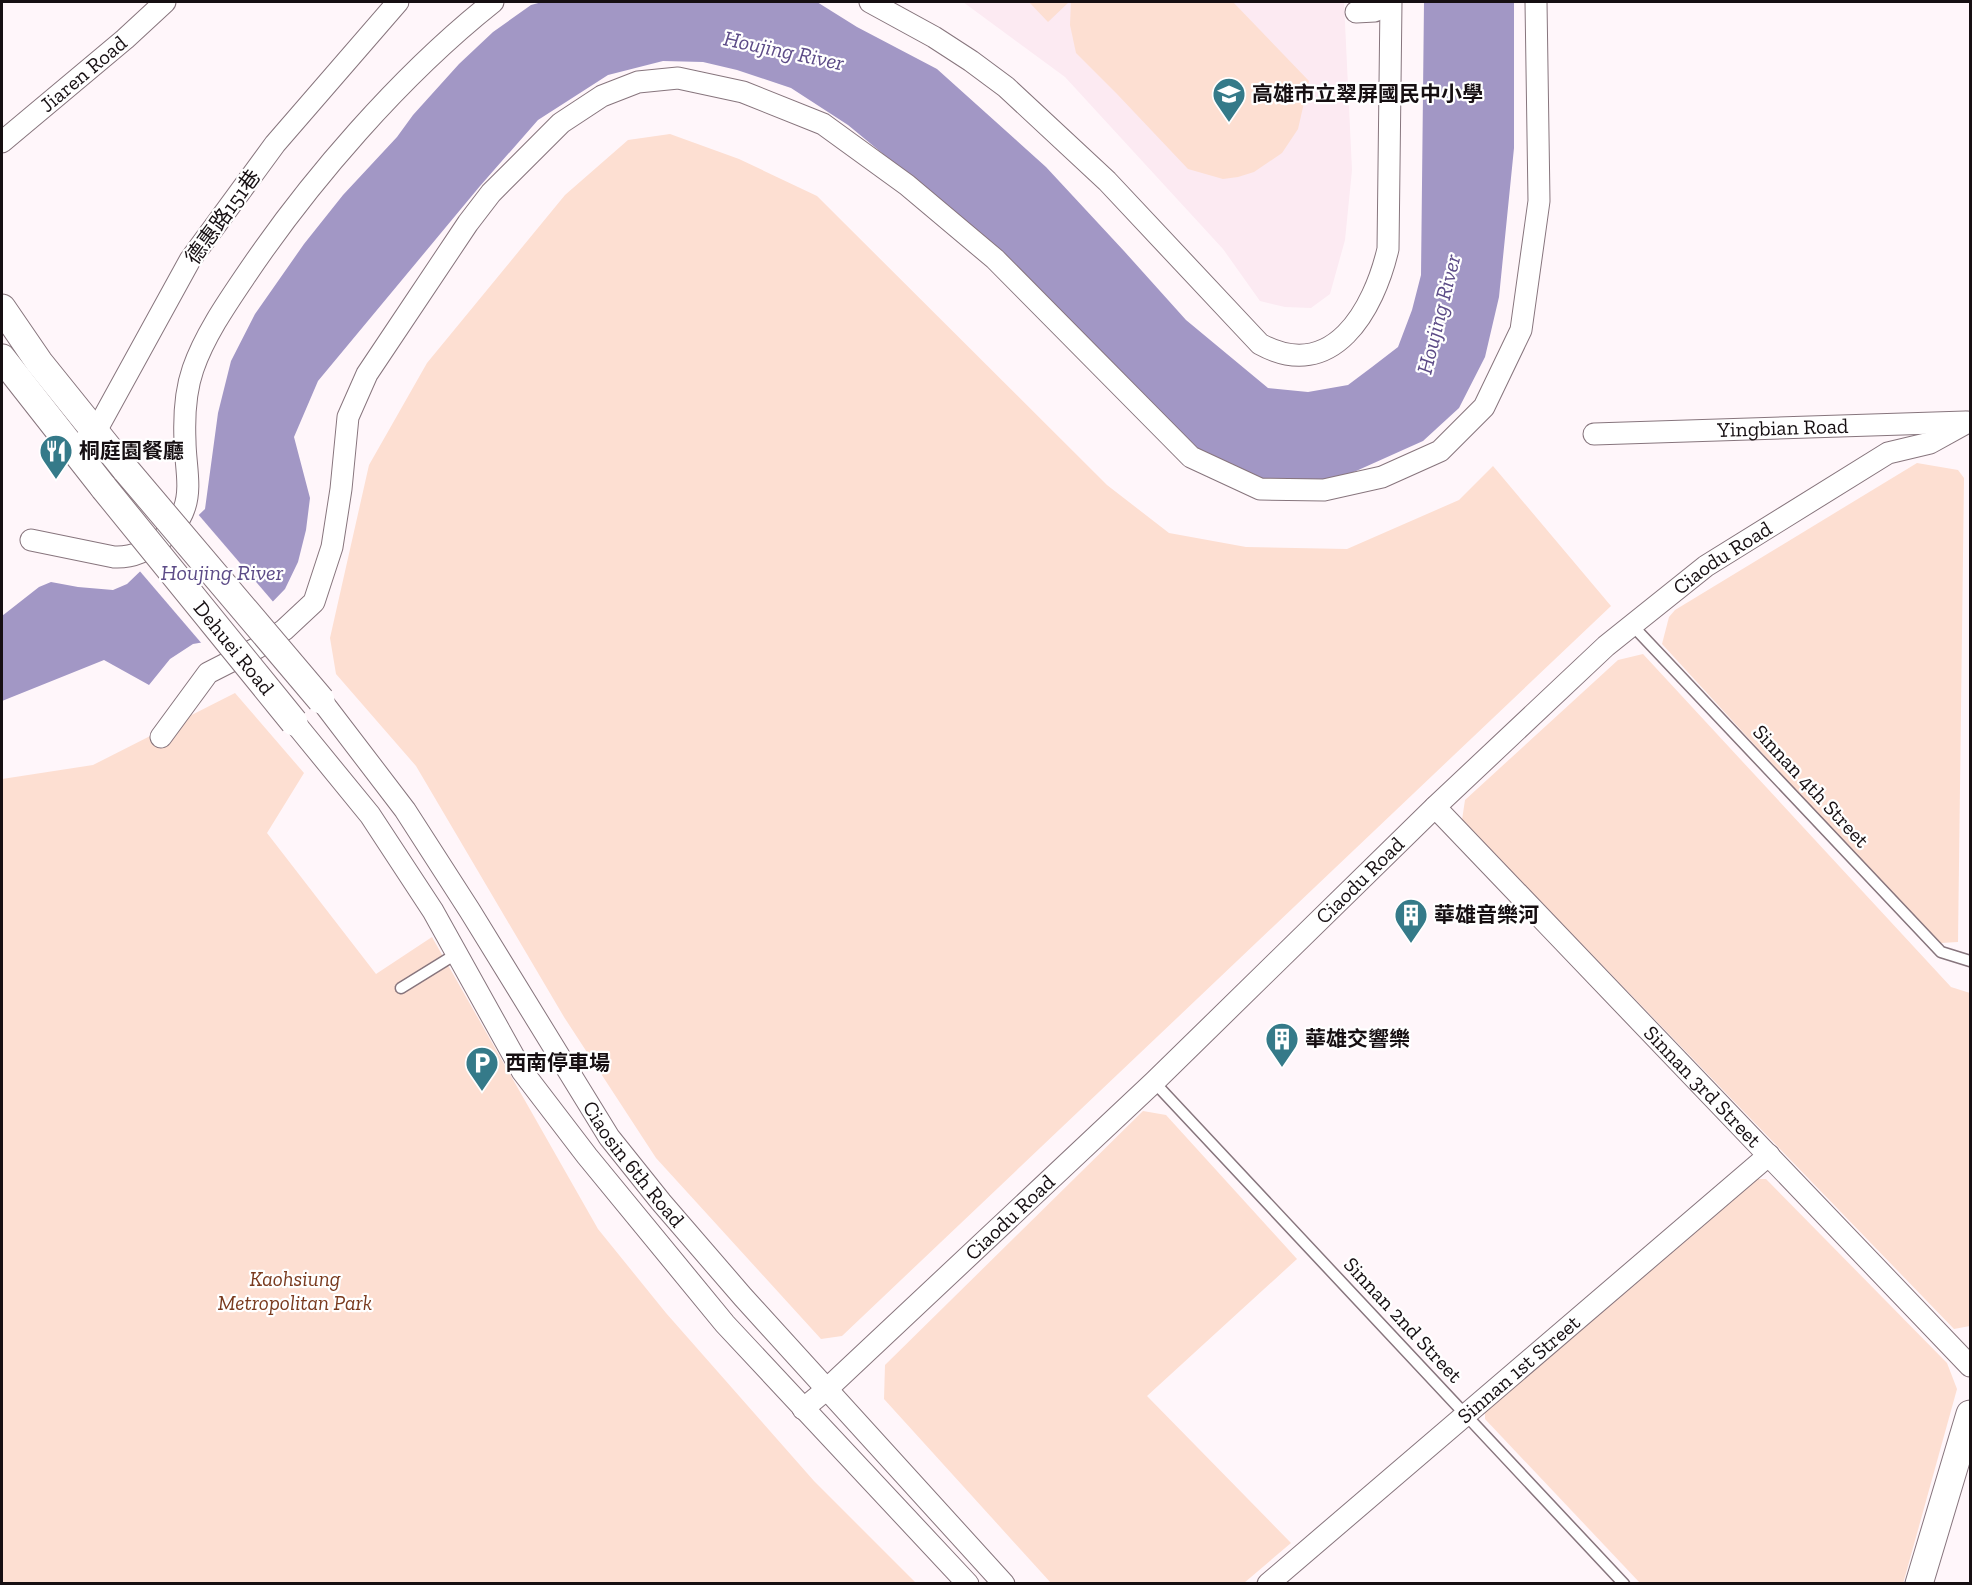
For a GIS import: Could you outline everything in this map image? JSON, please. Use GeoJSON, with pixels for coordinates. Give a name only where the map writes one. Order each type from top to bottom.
{"type":"FeatureCollection","features":[{"type":"Feature","properties":{"kind":"street","name":"Jiaren Road"},"geometry":{"type":"LineString","coordinates":[[2,142],[125,39],[165,2]]}},
{"type":"Feature","properties":{"kind":"street","name":"德惠路151巷"},"geometry":{"type":"LineString","coordinates":[[74,449],[96,431],[190,260],[275,144],[398,2]]}},
{"type":"Feature","properties":{"kind":"street"},"geometry":{"type":"LineString","coordinates":[[31,540],[114,557],[127,557],[156,544],[178,521],[185,508],[188,486],[185,441],[186,400],[193,370],[208,337],[231,297],[271,238],[364,126],[414,74],[493,2]]}},
{"type":"Feature","properties":{"kind":"street"},"geometry":{"type":"LineString","coordinates":[[870,2],[934,37],[972,61],[1006,87],[1107,181],[1260,344],[1274,352],[1304,355],[1327,349],[1347,334],[1366,309],[1382,273],[1388,249],[1391,2]]}},
{"type":"Feature","properties":{"kind":"street"},"geometry":{"type":"LineString","coordinates":[[1356,12],[1374,11],[1374,2]]}},
{"type":"Feature","properties":{"kind":"street"},"geometry":{"type":"LineString","coordinates":[[161,737],[208,673],[257,648],[284,630],[314,602],[332,547],[341,489],[348,417],[367,374],[468,223],[491,193],[561,123],[602,96],[638,81],[678,78],[743,92],[823,124],[907,185],[995,259],[1191,458],[1260,489],[1324,490],[1382,477],[1440,450],[1484,407],[1521,330],[1539,201],[1536,2]]}},
{"type":"Feature","properties":{"kind":"street","name":"Dehuei Road"},"geometry":{"type":"LineString","coordinates":[[2,308],[39,362],[126,470],[321,700]]}},
{"type":"Feature","properties":{"kind":"street","name":"Dehuei Road"},"geometry":{"type":"LineString","coordinates":[[2,358],[294,722]]}},
{"type":"Feature","properties":{"kind":"street","name":"Yingbian Road"},"geometry":{"type":"LineString","coordinates":[[1594,434],[1969,422]]}},
{"type":"Feature","properties":{"kind":"street","name":"Ciaodu Road"},"geometry":{"type":"LineString","coordinates":[[803,1409],[1154,1082],[1435,807],[1606,646],[1706,566],[1888,453],[1930,443],[1969,422]]}},
{"type":"Feature","properties":{"kind":"street","name":"Ciaosin 6th Road"},"geometry":{"type":"LineString","coordinates":[[321,700],[405,810],[470,910],[609,1137],[661,1202],[743,1297],[1004,1584]]}},
{"type":"Feature","properties":{"kind":"street","name":"Ciaosin 6th Road"},"geometry":{"type":"LineString","coordinates":[[294,722],[370,815],[433,910],[522,1071],[602,1174],[718,1316],[968,1584]]}},
{"type":"Feature","properties":{"kind":"street","name":"Sinnan 3rd Street"},"geometry":{"type":"LineString","coordinates":[[1435,807],[1971,1366]]}},
{"type":"Feature","properties":{"kind":"street","name":"Sinnan 1st Street"},"geometry":{"type":"LineString","coordinates":[[1268,1584],[1769,1155]]}},
{"type":"Feature","properties":{"kind":"street"},"geometry":{"type":"LineString","coordinates":[[1919,1584],[1971,1414]]}},
{"type":"Feature","properties":{"kind":"lane","name":"Sinnan 4th Street"},"geometry":{"type":"LineString","coordinates":[[1632,625],[1941,952],[1971,961]]}},
{"type":"Feature","properties":{"kind":"lane"},"geometry":{"type":"LineString","coordinates":[[401,988],[456,954]]}},
{"type":"Feature","properties":{"kind":"lane","name":"Sinnan 2nd Street"},"geometry":{"type":"LineString","coordinates":[[1154,1082],[1624,1584]]}},
{"type":"Feature","properties":{"kind":"shaded area","name":"高雄市立翠屏國民中小學"},"geometry":{"type":"Polygon","coordinates":[[[963,2],[1344,2],[1352,170],[1345,240],[1330,294],[1311,308],[1285,307],[1260,301],[1223,249],[1065,77],[963,2]]]}},
{"type":"Feature","properties":{"kind":"green space"},"geometry":{"type":"Polygon","coordinates":[[[1029,2],[1069,2],[1048,22],[1029,2]]]}},
{"type":"Feature","properties":{"kind":"green space"},"geometry":{"type":"Polygon","coordinates":[[[1071,2],[1233,2],[1309,81],[1298,129],[1282,153],[1254,172],[1223,179],[1188,169],[1076,53],[1070,25],[1071,2]]]}},
{"type":"Feature","properties":{"kind":"green space"},"geometry":{"type":"Polygon","coordinates":[[[670,134],[739,159],[817,196],[1107,485],[1169,533],[1246,547],[1347,549],[1459,500],[1493,466],[1611,606],[842,1336],[821,1339],[656,1158],[564,1017],[416,766],[336,674],[330,638],[369,465],[427,363],[565,195],[628,140],[670,134]]]}},
{"type":"Feature","properties":{"kind":"green space"},"geometry":{"type":"Polygon","coordinates":[[[1917,463],[1958,470],[1964,478],[1958,942],[1941,943],[1662,644],[1669,617],[1675,610],[1917,463]]]}},
{"type":"Feature","properties":{"kind":"green space"},"geometry":{"type":"Polygon","coordinates":[[[1643,654],[1951,987],[1970,993],[1970,1326],[1954,1329],[1462,820],[1465,800],[1618,660],[1643,654]]]}},
{"type":"Feature","properties":{"kind":"green space","name":"Kaohsiung Metropolitan Park"},"geometry":{"type":"Polygon","coordinates":[[[235,693],[304,773],[267,833],[376,974],[432,937],[598,1229],[666,1313],[814,1481],[916,1583],[2,1584],[2,779],[93,765],[235,693]]]}},
{"type":"Feature","properties":{"kind":"green space"},"geometry":{"type":"Polygon","coordinates":[[[1143,1111],[1166,1115],[1297,1259],[1147,1396],[1291,1543],[1244,1583],[1051,1583],[884,1399],[885,1365],[1143,1111]]]}},
{"type":"Feature","properties":{"kind":"green space"},"geometry":{"type":"Polygon","coordinates":[[[1750,1179],[1766,1179],[1947,1363],[1957,1389],[1903,1584],[1640,1583],[1485,1419],[1485,1408],[1750,1179]]]}},
{"type":"Feature","properties":{"kind":"water","name":"Houjing River"},"geometry":{"type":"Polygon","coordinates":[[[542,2],[817,2],[857,27],[937,69],[1046,167],[1186,320],[1268,388],[1308,392],[1348,385],[1398,347],[1412,310],[1421,275],[1424,2],[1514,2],[1514,148],[1499,297],[1485,357],[1459,408],[1423,441],[1336,480],[1251,480],[1187,446],[968,224],[848,125],[791,88],[737,70],[703,62],[663,61],[608,75],[538,120],[480,186],[318,381],[294,437],[310,498],[306,530],[298,562],[285,589],[255,620],[222,639],[193,644],[170,659],[149,685],[104,660],[2,701],[2,616],[39,587],[51,582],[113,590],[127,584],[205,509],[218,413],[231,361],[255,314],[304,244],[343,195],[397,137],[413,115],[459,64],[493,32],[531,5],[542,2]]]}},
{"type":"Feature","properties":{"kind":"pier"},"geometry":{"type":"Polygon","coordinates":[[[197,513],[275,604],[257,622],[224,641],[203,645],[138,569],[197,513]]]}},
{"type":"Feature","properties":{"kind":"place","name":"高雄市立翠屏國民中小學"},"geometry":{"type":"Point","coordinates":[1229,123]}},
{"type":"Feature","properties":{"kind":"place","name":"桐庭園餐廳"},"geometry":{"type":"Point","coordinates":[56,480]}},
{"type":"Feature","properties":{"kind":"place","name":"華雄音樂河"},"geometry":{"type":"Point","coordinates":[1411,944]}},
{"type":"Feature","properties":{"kind":"place","name":"華雄交響樂"},"geometry":{"type":"Point","coordinates":[1282,1068]}},
{"type":"Feature","properties":{"kind":"place","name":"西南停車場"},"geometry":{"type":"Point","coordinates":[482,1092]}}]}
